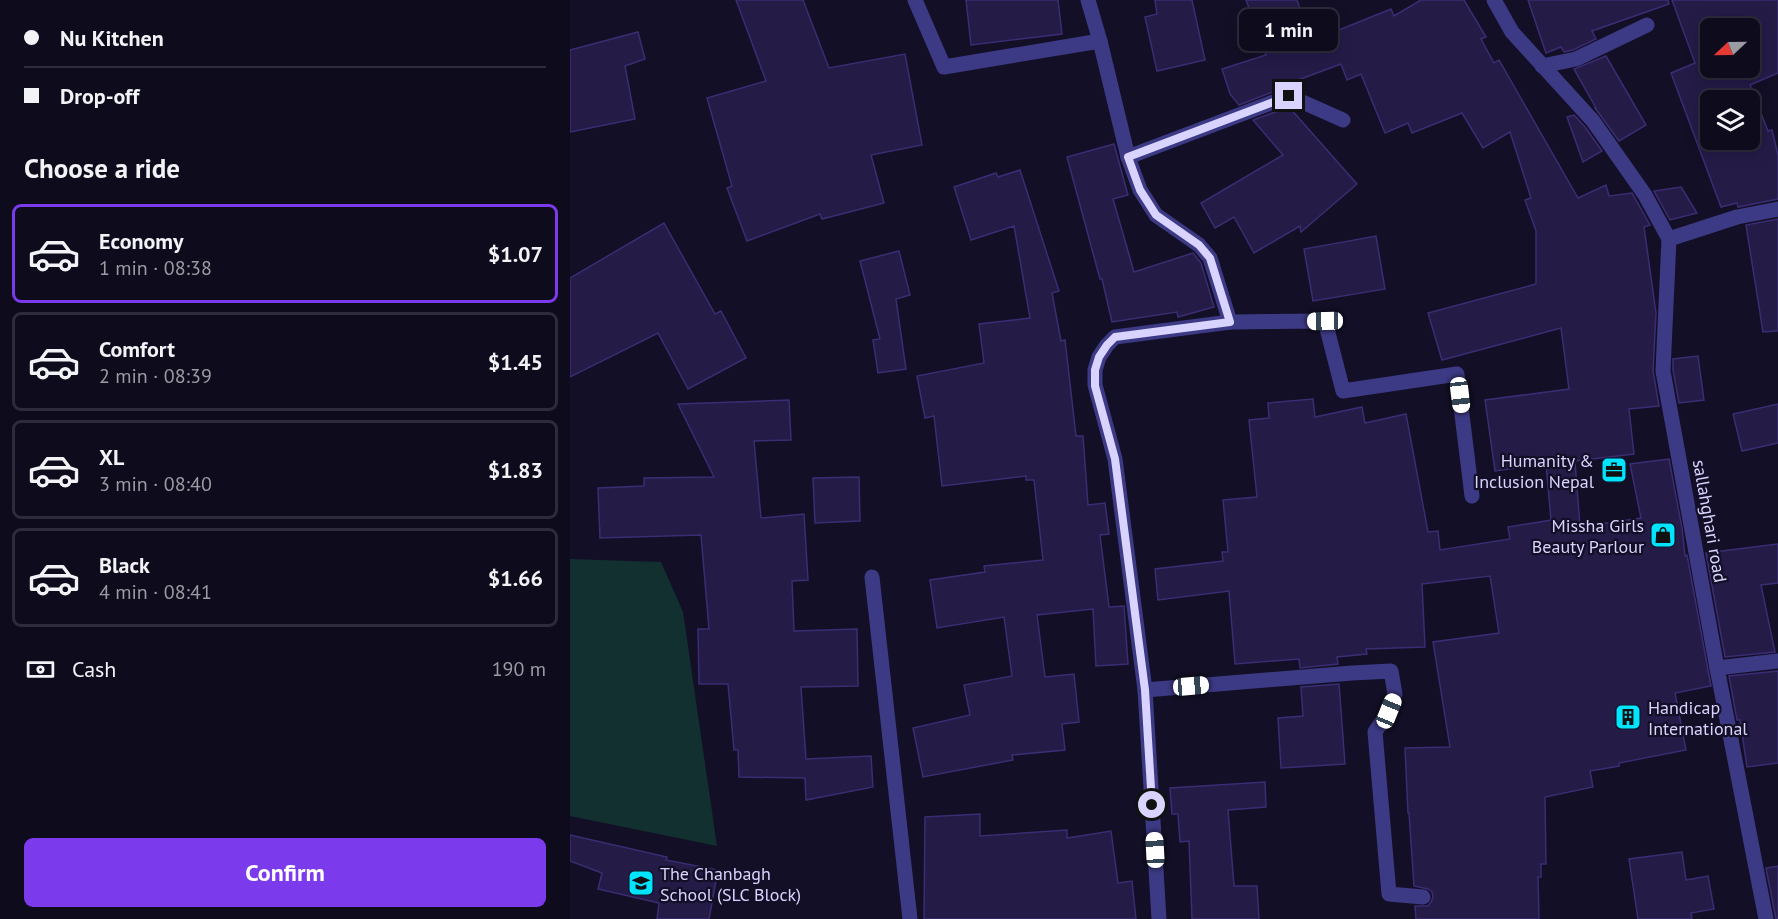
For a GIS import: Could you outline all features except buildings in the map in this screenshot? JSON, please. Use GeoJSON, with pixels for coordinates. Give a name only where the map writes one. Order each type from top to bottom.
{"type":"FeatureCollection","features":[{"type":"Feature","properties":{"kind":"street"},"geometry":{"type":"LineString","coordinates":[[915,0],[945,67],[1100,40]]}},
{"type":"Feature","properties":{"kind":"street"},"geometry":{"type":"LineString","coordinates":[[1088,0],[1128,157],[1140,190],[1156,215],[1199,245],[1210,258],[1230,322]]}},
{"type":"Feature","properties":{"kind":"street"},"geometry":{"type":"LineString","coordinates":[[1494,0],[1512,32],[1593,121],[1645,195],[1669,239],[1737,218],[1778,209]]}},
{"type":"Feature","properties":{"kind":"street"},"geometry":{"type":"LineString","coordinates":[[1542,66],[1576,59],[1594,52],[1647,25]]}},
{"type":"Feature","properties":{"kind":"street"},"geometry":{"type":"LineString","coordinates":[[1128,157],[1289,96],[1343,120]]}},
{"type":"Feature","properties":{"kind":"street","name":"sallahghari road"},"geometry":{"type":"LineString","coordinates":[[1669,239],[1663,371],[1766,919]]}},
{"type":"Feature","properties":{"kind":"street"},"geometry":{"type":"LineString","coordinates":[[1159,919],[1145,690],[1115,459],[1095,386],[1095,370],[1099,357],[1107,345],[1115,337],[1230,322],[1325,321],[1343,391],[1457,374],[1472,496]]}},
{"type":"Feature","properties":{"kind":"street"},"geometry":{"type":"LineString","coordinates":[[872,577],[910,919]]}},
{"type":"Feature","properties":{"kind":"street"},"geometry":{"type":"LineString","coordinates":[[1717,668],[1778,661]]}},
{"type":"Feature","properties":{"kind":"street"},"geometry":{"type":"LineString","coordinates":[[1145,690],[1391,671],[1395,694],[1389,711],[1376,732],[1389,894],[1423,897]]}},
{"type":"Feature","properties":{"kind":"green space"},"geometry":{"type":"Polygon","coordinates":[[[570,559],[661,562],[683,612],[717,846],[570,816],[570,559]]]}},
{"type":"Feature","properties":{"kind":"place","name":"Humanity & Inclusion Nepal"},"geometry":{"type":"Point","coordinates":[1614,470]}},
{"type":"Feature","properties":{"kind":"place","name":"Missha Girls Beauty Parlour"},"geometry":{"type":"Point","coordinates":[1663,535]}},
{"type":"Feature","properties":{"kind":"place","name":"Handicap International"},"geometry":{"type":"Point","coordinates":[1628,717]}},
{"type":"Feature","properties":{"kind":"place","name":"The Chanbagh School (SLC Block)"},"geometry":{"type":"Point","coordinates":[641,883]}},
{"type":"Feature","properties":{"kind":"route"},"geometry":{"type":"LineString","coordinates":[[1152,805],[1145,690],[1115,459],[1095,386],[1095,370],[1099,357],[1115,337],[1230,322],[1210,258],[1199,245],[1156,215],[1140,190],[1128,157],[1289,96]]}}]}
